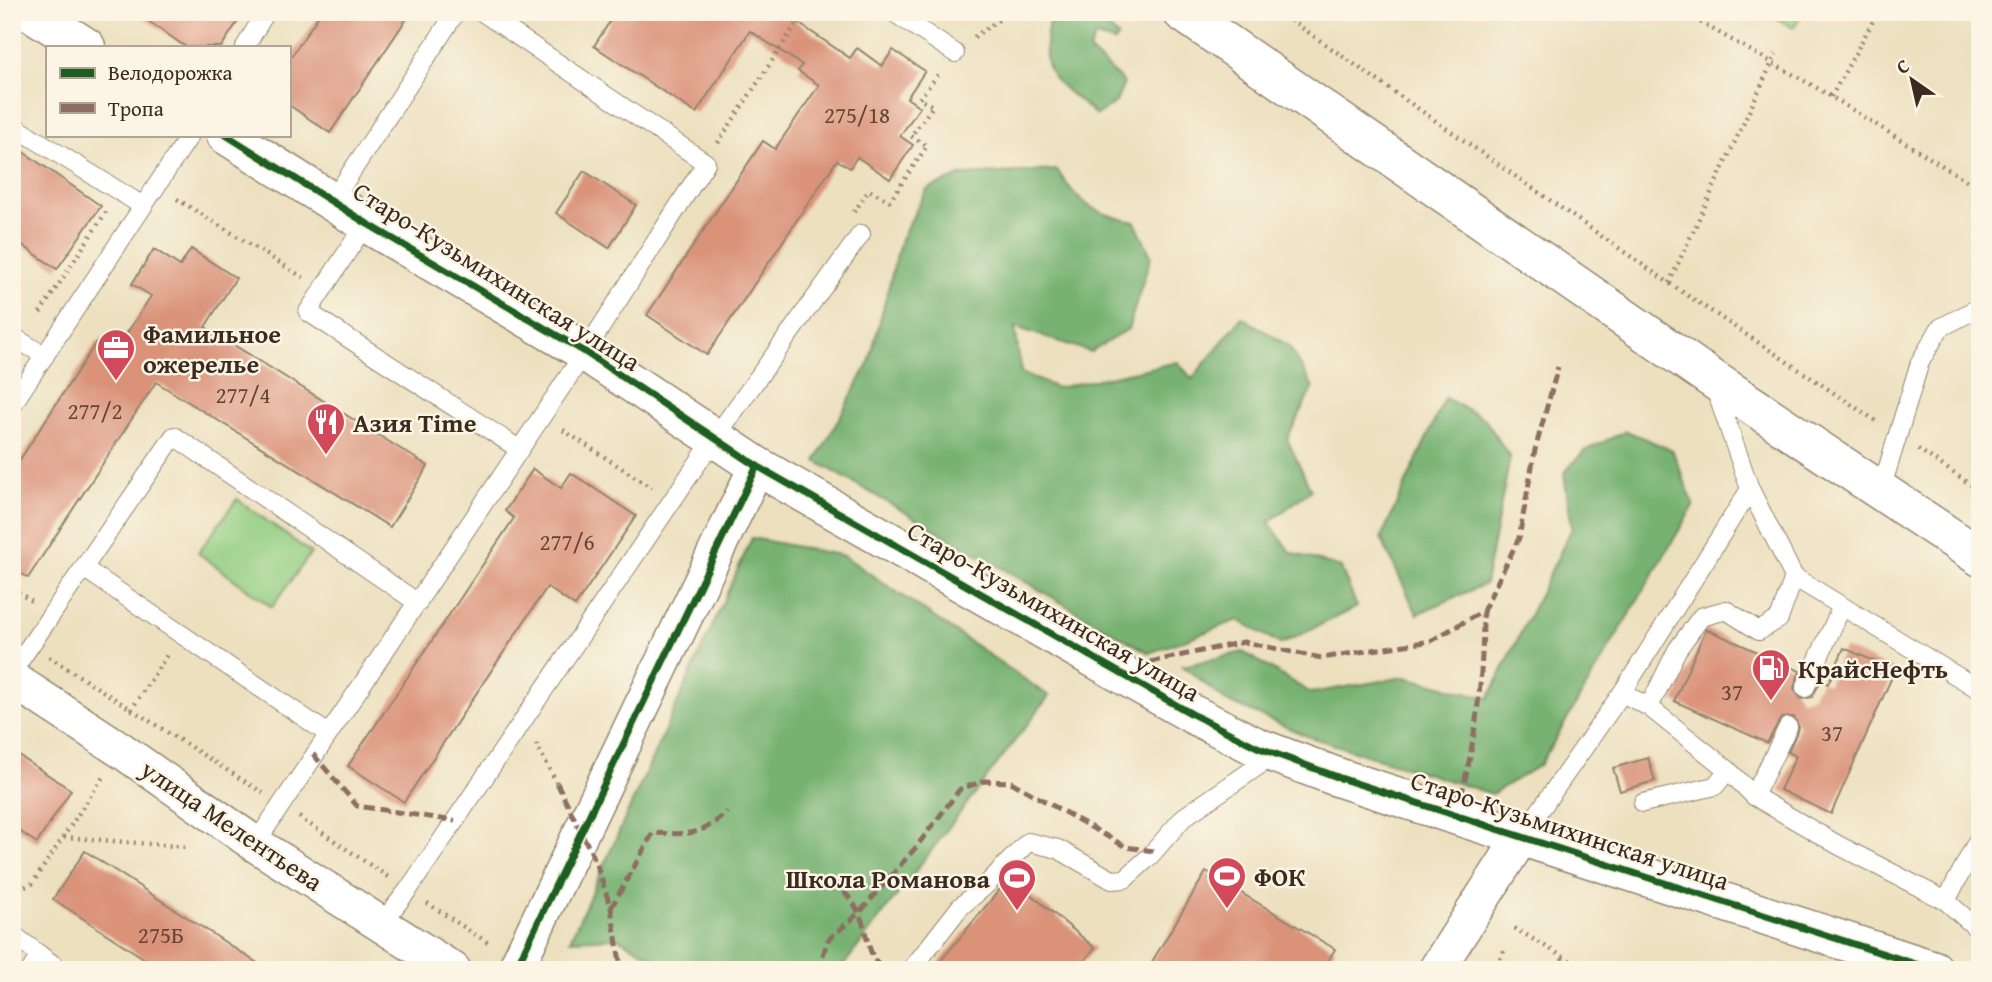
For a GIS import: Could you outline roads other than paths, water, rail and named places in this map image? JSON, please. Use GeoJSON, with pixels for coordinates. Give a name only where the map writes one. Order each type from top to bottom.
{"type":"FeatureCollection","features":[{"type":"Feature","properties":{"kind":"street"},"geometry":{"type":"LineString","coordinates":[[30,12],[84,46]]}},
{"type":"Feature","properties":{"kind":"street"},"geometry":{"type":"LineString","coordinates":[[1182,12],[1711,378],[1980,557]]}},
{"type":"Feature","properties":{"kind":"street","name":"Старо-Кузьмихинская улица"},"geometry":{"type":"LineString","coordinates":[[228,136],[366,223],[585,352],[757,466],[1192,714],[1275,754],[1339,778],[1934,970]]}},
{"type":"Feature","properties":{"kind":"street"},"geometry":{"type":"LineString","coordinates":[[515,970],[757,466]]}},
{"type":"Feature","properties":{"kind":"street","name":"улица Мелентьева"},"geometry":{"type":"LineString","coordinates":[[12,678],[255,844],[453,970]]}},
{"type":"Feature","properties":{"kind":"street"},"geometry":{"type":"LineString","coordinates":[[1436,970],[1522,836]]}},
{"type":"Feature","properties":{"kind":"lane"},"geometry":{"type":"LineString","coordinates":[[246,46],[266,12]]}},
{"type":"Feature","properties":{"kind":"lane"},"geometry":{"type":"LineString","coordinates":[[333,200],[456,12]]}},
{"type":"Feature","properties":{"kind":"lane"},"geometry":{"type":"LineString","coordinates":[[255,844],[585,352],[706,163],[482,12]]}},
{"type":"Feature","properties":{"kind":"lane"},"geometry":{"type":"LineString","coordinates":[[893,12],[956,53]]}},
{"type":"Feature","properties":{"kind":"lane"},"geometry":{"type":"LineString","coordinates":[[12,125],[143,206]]}},
{"type":"Feature","properties":{"kind":"lane"},"geometry":{"type":"LineString","coordinates":[[12,405],[189,136]]}},
{"type":"Feature","properties":{"kind":"lane"},"geometry":{"type":"LineString","coordinates":[[366,223],[309,312],[519,449]]}},
{"type":"Feature","properties":{"kind":"lane"},"geometry":{"type":"LineString","coordinates":[[383,923],[714,439],[861,234]]}},
{"type":"Feature","properties":{"kind":"lane"},"geometry":{"type":"LineString","coordinates":[[1881,490],[1920,362],[1940,328],[1980,307]]}},
{"type":"Feature","properties":{"kind":"lane"},"geometry":{"type":"LineString","coordinates":[[17,339],[45,356]]}},
{"type":"Feature","properties":{"kind":"lane"},"geometry":{"type":"LineString","coordinates":[[1711,378],[1750,489],[1794,577],[1980,690]]}},
{"type":"Feature","properties":{"kind":"lane"},"geometry":{"type":"LineString","coordinates":[[12,672],[32,647],[174,436],[418,603]]}},
{"type":"Feature","properties":{"kind":"lane"},"geometry":{"type":"LineString","coordinates":[[1522,836],[1622,693],[1750,489]]}},
{"type":"Feature","properties":{"kind":"lane"},"geometry":{"type":"LineString","coordinates":[[85,569],[327,733]]}},
{"type":"Feature","properties":{"kind":"lane"},"geometry":{"type":"LineString","coordinates":[[1649,707],[1677,650],[1701,617],[1727,610],[1759,631],[1779,619],[1794,577]]}},
{"type":"Feature","properties":{"kind":"lane"},"geometry":{"type":"LineString","coordinates":[[1805,688],[1842,606]]}},
{"type":"Feature","properties":{"kind":"lane"},"geometry":{"type":"LineString","coordinates":[[1622,693],[1649,707],[1728,770],[1754,796],[1838,845],[1946,901],[1980,931]]}},
{"type":"Feature","properties":{"kind":"lane"},"geometry":{"type":"LineString","coordinates":[[1754,796],[1787,727]]}},
{"type":"Feature","properties":{"kind":"lane"},"geometry":{"type":"LineString","coordinates":[[911,970],[960,907],[1028,842],[1058,849],[1112,880],[1125,879],[1150,856],[1184,817],[1275,754]]}},
{"type":"Feature","properties":{"kind":"lane"},"geometry":{"type":"LineString","coordinates":[[1643,803],[1715,786],[1728,770]]}},
{"type":"Feature","properties":{"kind":"lane"},"geometry":{"type":"LineString","coordinates":[[1946,901],[1980,836]]}},
{"type":"Feature","properties":{"kind":"lane"},"geometry":{"type":"LineString","coordinates":[[12,934],[35,962],[61,970]]}},
{"type":"Feature","properties":{"kind":"place","name":"Фамильное ожерелье"},"geometry":{"type":"Point","coordinates":[116,382]}},
{"type":"Feature","properties":{"kind":"place","name":"Азия Time"},"geometry":{"type":"Point","coordinates":[326,456]}},
{"type":"Feature","properties":{"kind":"place","name":"КрайсНефть"},"geometry":{"type":"Point","coordinates":[1771,702]}},
{"type":"Feature","properties":{"kind":"place","name":"ФОК"},"geometry":{"type":"Point","coordinates":[1227,910]}},
{"type":"Feature","properties":{"kind":"place","name":"Школа Романова"},"geometry":{"type":"Point","coordinates":[1017,912]}}]}
